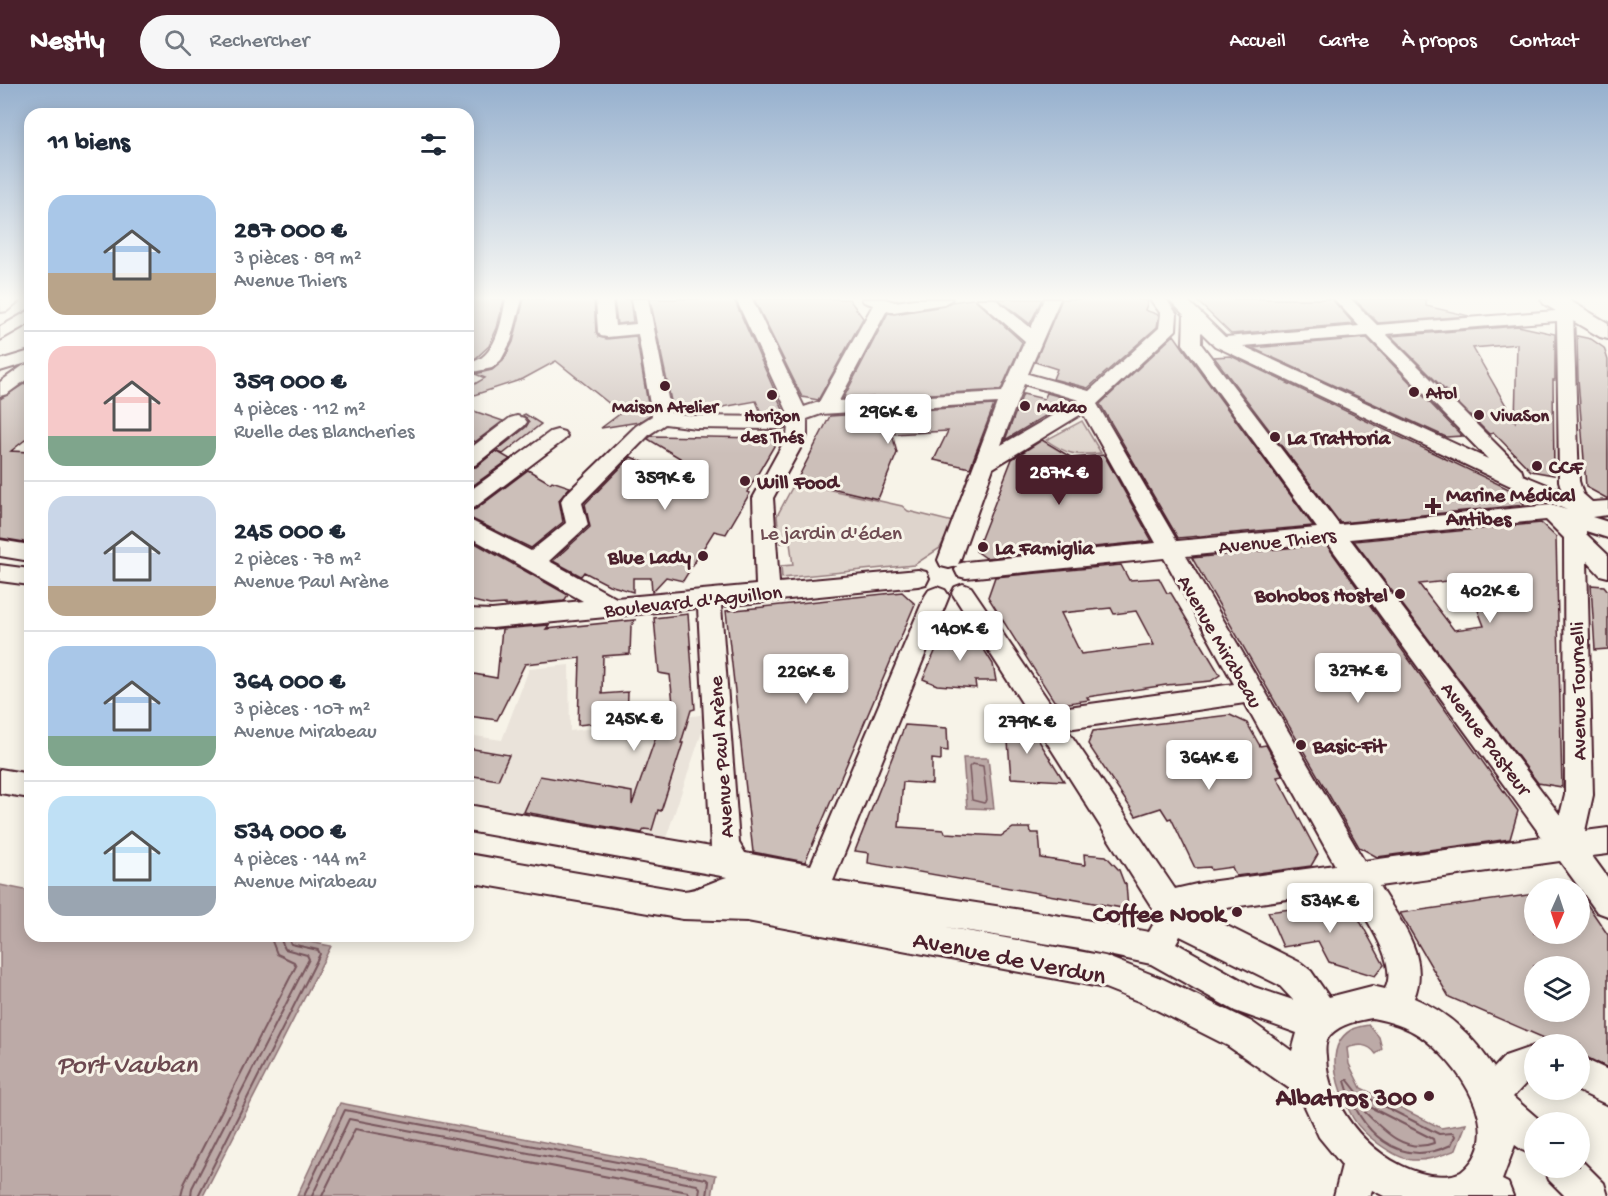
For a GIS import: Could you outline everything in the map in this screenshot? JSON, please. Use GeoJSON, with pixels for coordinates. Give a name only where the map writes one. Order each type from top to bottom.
{"type":"FeatureCollection","features":[{"type":"Feature","properties":{"kind":"street"},"geometry":{"type":"LineString","coordinates":[[474,366],[491,361],[497,351]]}},
{"type":"Feature","properties":{"kind":"street"},"geometry":{"type":"LineString","coordinates":[[649,351],[662,418]]}},
{"type":"Feature","properties":{"kind":"street"},"geometry":{"type":"LineString","coordinates":[[768,351],[798,414],[797,436],[763,498],[768,593]]}},
{"type":"Feature","properties":{"kind":"street"},"geometry":{"type":"LineString","coordinates":[[826,407],[852,351]]}},
{"type":"Feature","properties":{"kind":"street"},"geometry":{"type":"LineString","coordinates":[[1029,351],[1009,396],[986,463],[959,574],[955,596],[937,596],[924,589],[918,578],[923,566],[931,561],[959,574],[1047,721],[1168,905],[1192,926],[1290,974],[1300,982],[1322,1019]]}},
{"type":"Feature","properties":{"kind":"street"},"geometry":{"type":"LineString","coordinates":[[986,463],[1090,400],[1144,351]]}},
{"type":"Feature","properties":{"kind":"street","name":"Avenue Pasteur"},"geometry":{"type":"LineString","coordinates":[[1197,351],[1608,902]]}},
{"type":"Feature","properties":{"kind":"street"},"geometry":{"type":"LineString","coordinates":[[1240,351],[1524,484],[1587,525],[1591,538],[1598,531],[1608,530]]}},
{"type":"Feature","properties":{"kind":"street"},"geometry":{"type":"LineString","coordinates":[[1393,351],[1551,512],[1608,530]]}},
{"type":"Feature","properties":{"kind":"street"},"geometry":{"type":"LineString","coordinates":[[1562,351],[1569,481],[1574,497],[1608,570]]}},
{"type":"Feature","properties":{"kind":"street"},"geometry":{"type":"LineString","coordinates":[[0,366],[24,358]]}},
{"type":"Feature","properties":{"kind":"street"},"geometry":{"type":"LineString","coordinates":[[0,373],[24,364]]}},
{"type":"Feature","properties":{"kind":"street"},"geometry":{"type":"LineString","coordinates":[[0,390],[24,373]]}},
{"type":"Feature","properties":{"kind":"street"},"geometry":{"type":"LineString","coordinates":[[1018,377],[1090,400]]}},
{"type":"Feature","properties":{"kind":"street"},"geometry":{"type":"LineString","coordinates":[[533,562],[577,525],[571,501],[643,430],[662,418],[696,422],[778,423],[798,414],[826,407],[1009,396]]}},
{"type":"Feature","properties":{"kind":"street","name":"Avenue Mirabeau"},"geometry":{"type":"LineString","coordinates":[[1090,400],[1170,551],[1400,951],[1406,967],[1402,992],[1392,1006]]}},
{"type":"Feature","properties":{"kind":"street"},"geometry":{"type":"LineString","coordinates":[[474,455],[517,422]]}},
{"type":"Feature","properties":{"kind":"street"},"geometry":{"type":"LineString","coordinates":[[474,498],[557,436]]}},
{"type":"Feature","properties":{"kind":"street","name":"Avenue Thiers"},"geometry":{"type":"LineString","coordinates":[[959,574],[1551,512]]}},
{"type":"Feature","properties":{"kind":"street","name":"Avenue Tournelli"},"geometry":{"type":"LineString","coordinates":[[1567,846],[1579,795],[1587,525]]}},
{"type":"Feature","properties":{"kind":"street"},"geometry":{"type":"LineString","coordinates":[[474,533],[533,562],[614,608]]}},
{"type":"Feature","properties":{"kind":"street"},"geometry":{"type":"LineString","coordinates":[[0,548],[24,550]]}},
{"type":"Feature","properties":{"kind":"street"},"geometry":{"type":"LineString","coordinates":[[0,573],[24,576]]}},
{"type":"Feature","properties":{"kind":"street","name":"Boulevard d'Aguillon"},"geometry":{"type":"LineString","coordinates":[[474,618],[492,619],[614,608],[918,578]]}},
{"type":"Feature","properties":{"kind":"street"},"geometry":{"type":"LineString","coordinates":[[817,885],[937,596]]}},
{"type":"Feature","properties":{"kind":"street","name":"Avenue Paul Arène"},"geometry":{"type":"LineString","coordinates":[[709,598],[725,847],[737,865],[817,885]]}},
{"type":"Feature","properties":{"kind":"street"},"geometry":{"type":"LineString","coordinates":[[1047,721],[1251,692]]}},
{"type":"Feature","properties":{"kind":"street"},"geometry":{"type":"LineString","coordinates":[[0,781],[24,785]]}},
{"type":"Feature","properties":{"kind":"street"},"geometry":{"type":"LineString","coordinates":[[474,819],[737,865]]}},
{"type":"Feature","properties":{"kind":"street"},"geometry":{"type":"LineString","coordinates":[[1168,905],[1200,897],[1608,841]]}},
{"type":"Feature","properties":{"kind":"street","name":"Avenue de Verdun"},"geometry":{"type":"LineString","coordinates":[[474,869],[683,905],[747,906],[1105,972],[1152,990],[1240,1034],[1311,1084]]}},
{"type":"Feature","properties":{"kind":"street","name":"Avenue de Verdun"},"geometry":{"type":"LineString","coordinates":[[683,905],[737,888],[817,885],[1156,949],[1246,1000],[1284,1014],[1322,1019]]}},
{"type":"Feature","properties":{"kind":"street"},"geometry":{"type":"LineString","coordinates":[[1156,949],[1169,926],[1168,905]]}},
{"type":"Feature","properties":{"kind":"street"},"geometry":{"type":"LineString","coordinates":[[1372,1002],[1392,1006],[1415,1015],[1438,1029],[1460,1048],[1477,1072],[1492,1100],[1498,1128],[1497,1151],[1485,1190],[1437,1194],[1414,1191],[1392,1181],[1361,1161],[1334,1131],[1320,1109],[1311,1084],[1308,1060],[1311,1038],[1322,1019],[1337,1007],[1353,1003],[1372,1002]]}},
{"type":"Feature","properties":{"kind":"street"},"geometry":{"type":"LineString","coordinates":[[1492,1100],[1510,1073],[1524,1066]]}},
{"type":"Feature","properties":{"kind":"street"},"geometry":{"type":"LineString","coordinates":[[1590,1079],[1608,1088]]}},
{"type":"Feature","properties":{"kind":"street"},"geometry":{"type":"LineString","coordinates":[[1492,1100],[1524,1129]]}},
{"type":"Feature","properties":{"kind":"street"},"geometry":{"type":"LineString","coordinates":[[1352,1196],[1361,1161]]}},
{"type":"Feature","properties":{"kind":"street"},"geometry":{"type":"LineString","coordinates":[[1573,1178],[1591,1196]]}},
{"type":"Feature","properties":{"kind":"shaded area"},"geometry":{"type":"Polygon","coordinates":[[[569,665],[570,731],[708,714],[666,838],[474,808],[474,736],[502,740],[529,669],[569,665]]]}},
{"type":"Feature","properties":{"kind":"green space"},"geometry":{"type":"Polygon","coordinates":[[[1082,421],[1101,453],[1072,453],[1046,440],[1082,421]]]}},
{"type":"Feature","properties":{"kind":"green space","name":"Le jardin d'éden"},"geometry":{"type":"Polygon","coordinates":[[[795,482],[902,506],[908,511],[953,522],[940,548],[914,565],[782,578],[781,566],[793,565],[790,543],[780,543],[777,516],[795,482]]]}},
{"type":"Feature","properties":{"kind":"water"},"geometry":{"type":"Polygon","coordinates":[[[963,758],[988,758],[994,809],[967,808],[963,758]]]}},
{"type":"Feature","properties":{"kind":"water","name":"Port Vauban"},"geometry":{"type":"Polygon","coordinates":[[[0,885],[24,890],[24,942],[310,942],[331,946],[203,1196],[0,1196],[0,885]]]}},
{"type":"Feature","properties":{"kind":"water"},"geometry":{"type":"Polygon","coordinates":[[[1369,1025],[1379,1037],[1382,1049],[1376,1054],[1363,1045],[1347,1048],[1349,1064],[1361,1088],[1441,1128],[1466,1124],[1456,1150],[1429,1159],[1412,1160],[1396,1155],[1379,1144],[1357,1124],[1343,1097],[1335,1060],[1342,1038],[1353,1029],[1369,1025]]]}},
{"type":"Feature","properties":{"kind":"water"},"geometry":{"type":"Polygon","coordinates":[[[340,1103],[716,1175],[712,1196],[297,1196],[340,1103]]]}},
{"type":"Feature","properties":{"kind":"building"},"geometry":{"type":"Polygon","coordinates":[[[474,351],[484,351],[474,359],[474,351]]]}},
{"type":"Feature","properties":{"kind":"building"},"geometry":{"type":"Polygon","coordinates":[[[508,351],[639,351],[650,415],[639,422],[601,428],[621,413],[556,361],[523,379],[474,395],[474,384],[485,378],[475,374],[492,370],[503,361],[508,351]]]}},
{"type":"Feature","properties":{"kind":"building"},"geometry":{"type":"Polygon","coordinates":[[[661,351],[757,351],[784,412],[762,415],[756,401],[689,413],[673,411],[661,351]]]}},
{"type":"Feature","properties":{"kind":"building"},"geometry":{"type":"Polygon","coordinates":[[[779,351],[845,351],[818,400],[802,397],[779,351]]]}},
{"type":"Feature","properties":{"kind":"building"},"geometry":{"type":"Polygon","coordinates":[[[868,351],[1018,351],[1001,390],[843,399],[868,351]]]}},
{"type":"Feature","properties":{"kind":"building"},"geometry":{"type":"Polygon","coordinates":[[[1040,351],[1130,351],[1088,388],[1053,379],[1057,369],[1035,362],[1040,351]]]}},
{"type":"Feature","properties":{"kind":"building"},"geometry":{"type":"Polygon","coordinates":[[[1157,351],[1186,351],[1313,526],[1178,538],[1100,404],[1157,351]]]}},
{"type":"Feature","properties":{"kind":"building"},"geometry":{"type":"Polygon","coordinates":[[[1258,351],[1379,351],[1462,436],[1446,437],[1258,351]]]}},
{"type":"Feature","properties":{"kind":"building"},"geometry":{"type":"Polygon","coordinates":[[[1406,351],[1475,351],[1515,421],[1517,351],[1555,351],[1554,475],[1531,471],[1494,433],[1489,434],[1406,351]]]}},
{"type":"Feature","properties":{"kind":"building"},"geometry":{"type":"Polygon","coordinates":[[[1577,351],[1605,351],[1608,360],[1608,499],[1586,487],[1577,351]]]}},
{"type":"Feature","properties":{"kind":"building"},"geometry":{"type":"Polygon","coordinates":[[[1231,356],[1511,490],[1525,505],[1340,523],[1214,357],[1231,356]]]}},
{"type":"Feature","properties":{"kind":"building"},"geometry":{"type":"Polygon","coordinates":[[[24,384],[24,441],[11,451],[24,452],[24,542],[0,538],[0,399],[24,384]]]}},
{"type":"Feature","properties":{"kind":"building"},"geometry":{"type":"Polygon","coordinates":[[[1047,393],[1072,400],[1005,440],[1023,394],[1044,399],[1047,393]]]}},
{"type":"Feature","properties":{"kind":"building"},"geometry":{"type":"Polygon","coordinates":[[[994,405],[970,468],[934,460],[948,431],[892,434],[897,453],[878,499],[797,480],[830,416],[994,405]]]}},
{"type":"Feature","properties":{"kind":"building"},"geometry":{"type":"Polygon","coordinates":[[[474,411],[503,421],[475,442],[474,411]]]}},
{"type":"Feature","properties":{"kind":"building"},"geometry":{"type":"Polygon","coordinates":[[[523,415],[541,424],[503,454],[496,451],[526,427],[529,422],[523,415]]]}},
{"type":"Feature","properties":{"kind":"building"},"geometry":{"type":"Polygon","coordinates":[[[651,436],[764,438],[777,441],[726,534],[714,531],[683,581],[666,577],[652,592],[651,578],[633,578],[633,592],[609,585],[584,572],[581,576],[553,561],[590,527],[585,504],[631,457],[687,481],[695,467],[648,439],[651,436]]]}},
{"type":"Feature","properties":{"kind":"building"},"geometry":{"type":"Polygon","coordinates":[[[1042,440],[1072,458],[1104,455],[1152,541],[986,558],[976,551],[1012,459],[1042,440]]]}},
{"type":"Feature","properties":{"kind":"building"},"geometry":{"type":"Polygon","coordinates":[[[496,451],[510,459],[474,485],[474,467],[496,451]]]}},
{"type":"Feature","properties":{"kind":"building"},"geometry":{"type":"Polygon","coordinates":[[[528,470],[550,483],[552,481],[570,487],[559,500],[563,522],[531,548],[474,520],[474,510],[528,470]]]}},
{"type":"Feature","properties":{"kind":"building"},"geometry":{"type":"Polygon","coordinates":[[[1541,523],[1556,537],[1562,787],[1538,783],[1354,541],[1541,523]],[[1466,579],[1419,584],[1454,630],[1484,626],[1466,579]]]}},
{"type":"Feature","properties":{"kind":"building"},"geometry":{"type":"Polygon","coordinates":[[[474,542],[568,595],[564,601],[505,606],[505,604],[490,605],[474,601],[474,542]]]}},
{"type":"Feature","properties":{"kind":"building"},"geometry":{"type":"Polygon","coordinates":[[[1326,544],[1518,811],[1510,839],[1377,857],[1359,847],[1192,558],[1326,544]]]}},
{"type":"Feature","properties":{"kind":"building"},"geometry":{"type":"Polygon","coordinates":[[[1121,565],[1129,580],[1159,578],[1167,593],[1171,593],[1220,675],[1211,681],[1087,697],[1089,700],[1062,704],[1054,701],[988,597],[995,577],[1121,565]],[[1111,608],[1061,613],[1081,654],[1154,645],[1136,611],[1114,614],[1111,608]]]}},
{"type":"Feature","properties":{"kind":"building"},"geometry":{"type":"Polygon","coordinates":[[[1591,585],[1604,586],[1608,591],[1608,649],[1595,650],[1591,585]]]}},
{"type":"Feature","properties":{"kind":"building"},"geometry":{"type":"Polygon","coordinates":[[[902,592],[915,604],[805,862],[753,852],[726,611],[902,592]]]}},
{"type":"Feature","properties":{"kind":"building"},"geometry":{"type":"Polygon","coordinates":[[[688,614],[695,709],[691,710],[661,811],[658,810],[652,830],[644,829],[642,833],[524,812],[540,776],[632,792],[632,805],[665,711],[674,713],[670,675],[659,673],[654,618],[688,614]]]}},
{"type":"Feature","properties":{"kind":"building"},"geometry":{"type":"Polygon","coordinates":[[[635,620],[631,626],[630,654],[603,656],[602,694],[628,692],[627,720],[578,725],[580,658],[525,664],[497,720],[474,717],[474,674],[497,678],[502,629],[549,625],[546,629],[635,620]]]}},
{"type":"Feature","properties":{"kind":"building"},"geometry":{"type":"Polygon","coordinates":[[[944,631],[973,632],[993,664],[996,681],[975,681],[976,688],[937,685],[923,679],[944,631]]]}},
{"type":"Feature","properties":{"kind":"building"},"geometry":{"type":"Polygon","coordinates":[[[1230,715],[1247,723],[1260,746],[1266,745],[1283,776],[1277,777],[1318,854],[1311,866],[1236,876],[1232,867],[1211,870],[1210,867],[1195,868],[1171,818],[1168,819],[1161,808],[1136,816],[1088,744],[1093,731],[1230,715]]]}},
{"type":"Feature","properties":{"kind":"building"},"geometry":{"type":"Polygon","coordinates":[[[905,725],[947,728],[948,751],[941,750],[941,760],[932,759],[932,784],[903,782],[899,827],[944,830],[945,833],[1001,836],[1013,828],[1030,828],[1031,833],[1039,833],[1041,858],[1085,865],[1084,854],[1106,856],[1119,870],[1126,884],[1128,909],[868,863],[869,853],[855,851],[905,725]]]}},
{"type":"Feature","properties":{"kind":"building"},"geometry":{"type":"Polygon","coordinates":[[[998,725],[1031,728],[1064,781],[1011,778],[1008,742],[999,742],[998,725]]]}},
{"type":"Feature","properties":{"kind":"building"},"geometry":{"type":"Polygon","coordinates":[[[474,749],[509,755],[498,780],[474,776],[474,749]]]}},
{"type":"Feature","properties":{"kind":"building"},"geometry":{"type":"Polygon","coordinates":[[[1524,895],[1524,944],[1590,944],[1590,909],[1608,935],[1608,1068],[1590,1059],[1590,1034],[1535,1034],[1449,997],[1400,913],[1524,895]]]}},
{"type":"Feature","properties":{"kind":"building"},"geometry":{"type":"Polygon","coordinates":[[[1349,901],[1384,965],[1375,976],[1329,962],[1318,941],[1283,947],[1268,912],[1349,901]]]}},
{"type":"Feature","properties":{"kind":"place","name":"Maison Atelier"},"geometry":{"type":"Point","coordinates":[665,386]}},
{"type":"Feature","properties":{"kind":"place","name":"Atol"},"geometry":{"type":"Point","coordinates":[1414,392]}},
{"type":"Feature","properties":{"kind":"place","name":"Horizon des Thés"},"geometry":{"type":"Point","coordinates":[772,395]}},
{"type":"Feature","properties":{"kind":"place","name":"Makao"},"geometry":{"type":"Point","coordinates":[1025,406]}},
{"type":"Feature","properties":{"kind":"place","name":"VivaSon"},"geometry":{"type":"Point","coordinates":[1479,415]}},
{"type":"Feature","properties":{"kind":"place","name":"La Trattoria"},"geometry":{"type":"Point","coordinates":[1275,437]}},
{"type":"Feature","properties":{"kind":"place","name":"CCF"},"geometry":{"type":"Point","coordinates":[1537,466]}},
{"type":"Feature","properties":{"kind":"place","name":"Will Food"},"geometry":{"type":"Point","coordinates":[745,481]}},
{"type":"Feature","properties":{"kind":"place","name":"Marine Médical Antibes"},"geometry":{"type":"Point","coordinates":[1433,506]}},
{"type":"Feature","properties":{"kind":"place","name":"La Famiglia"},"geometry":{"type":"Point","coordinates":[983,547]}},
{"type":"Feature","properties":{"kind":"place","name":"Blue Lady"},"geometry":{"type":"Point","coordinates":[703,556]}},
{"type":"Feature","properties":{"kind":"place","name":"Bohobos Hostel"},"geometry":{"type":"Point","coordinates":[1400,594]}},
{"type":"Feature","properties":{"kind":"place","name":"Basic-Fit"},"geometry":{"type":"Point","coordinates":[1301,745]}},
{"type":"Feature","properties":{"kind":"place","name":"Coffee Nook"},"geometry":{"type":"Point","coordinates":[1237,912]}},
{"type":"Feature","properties":{"kind":"place","name":"Albatros 300"},"geometry":{"type":"Point","coordinates":[1429,1096]}}]}
